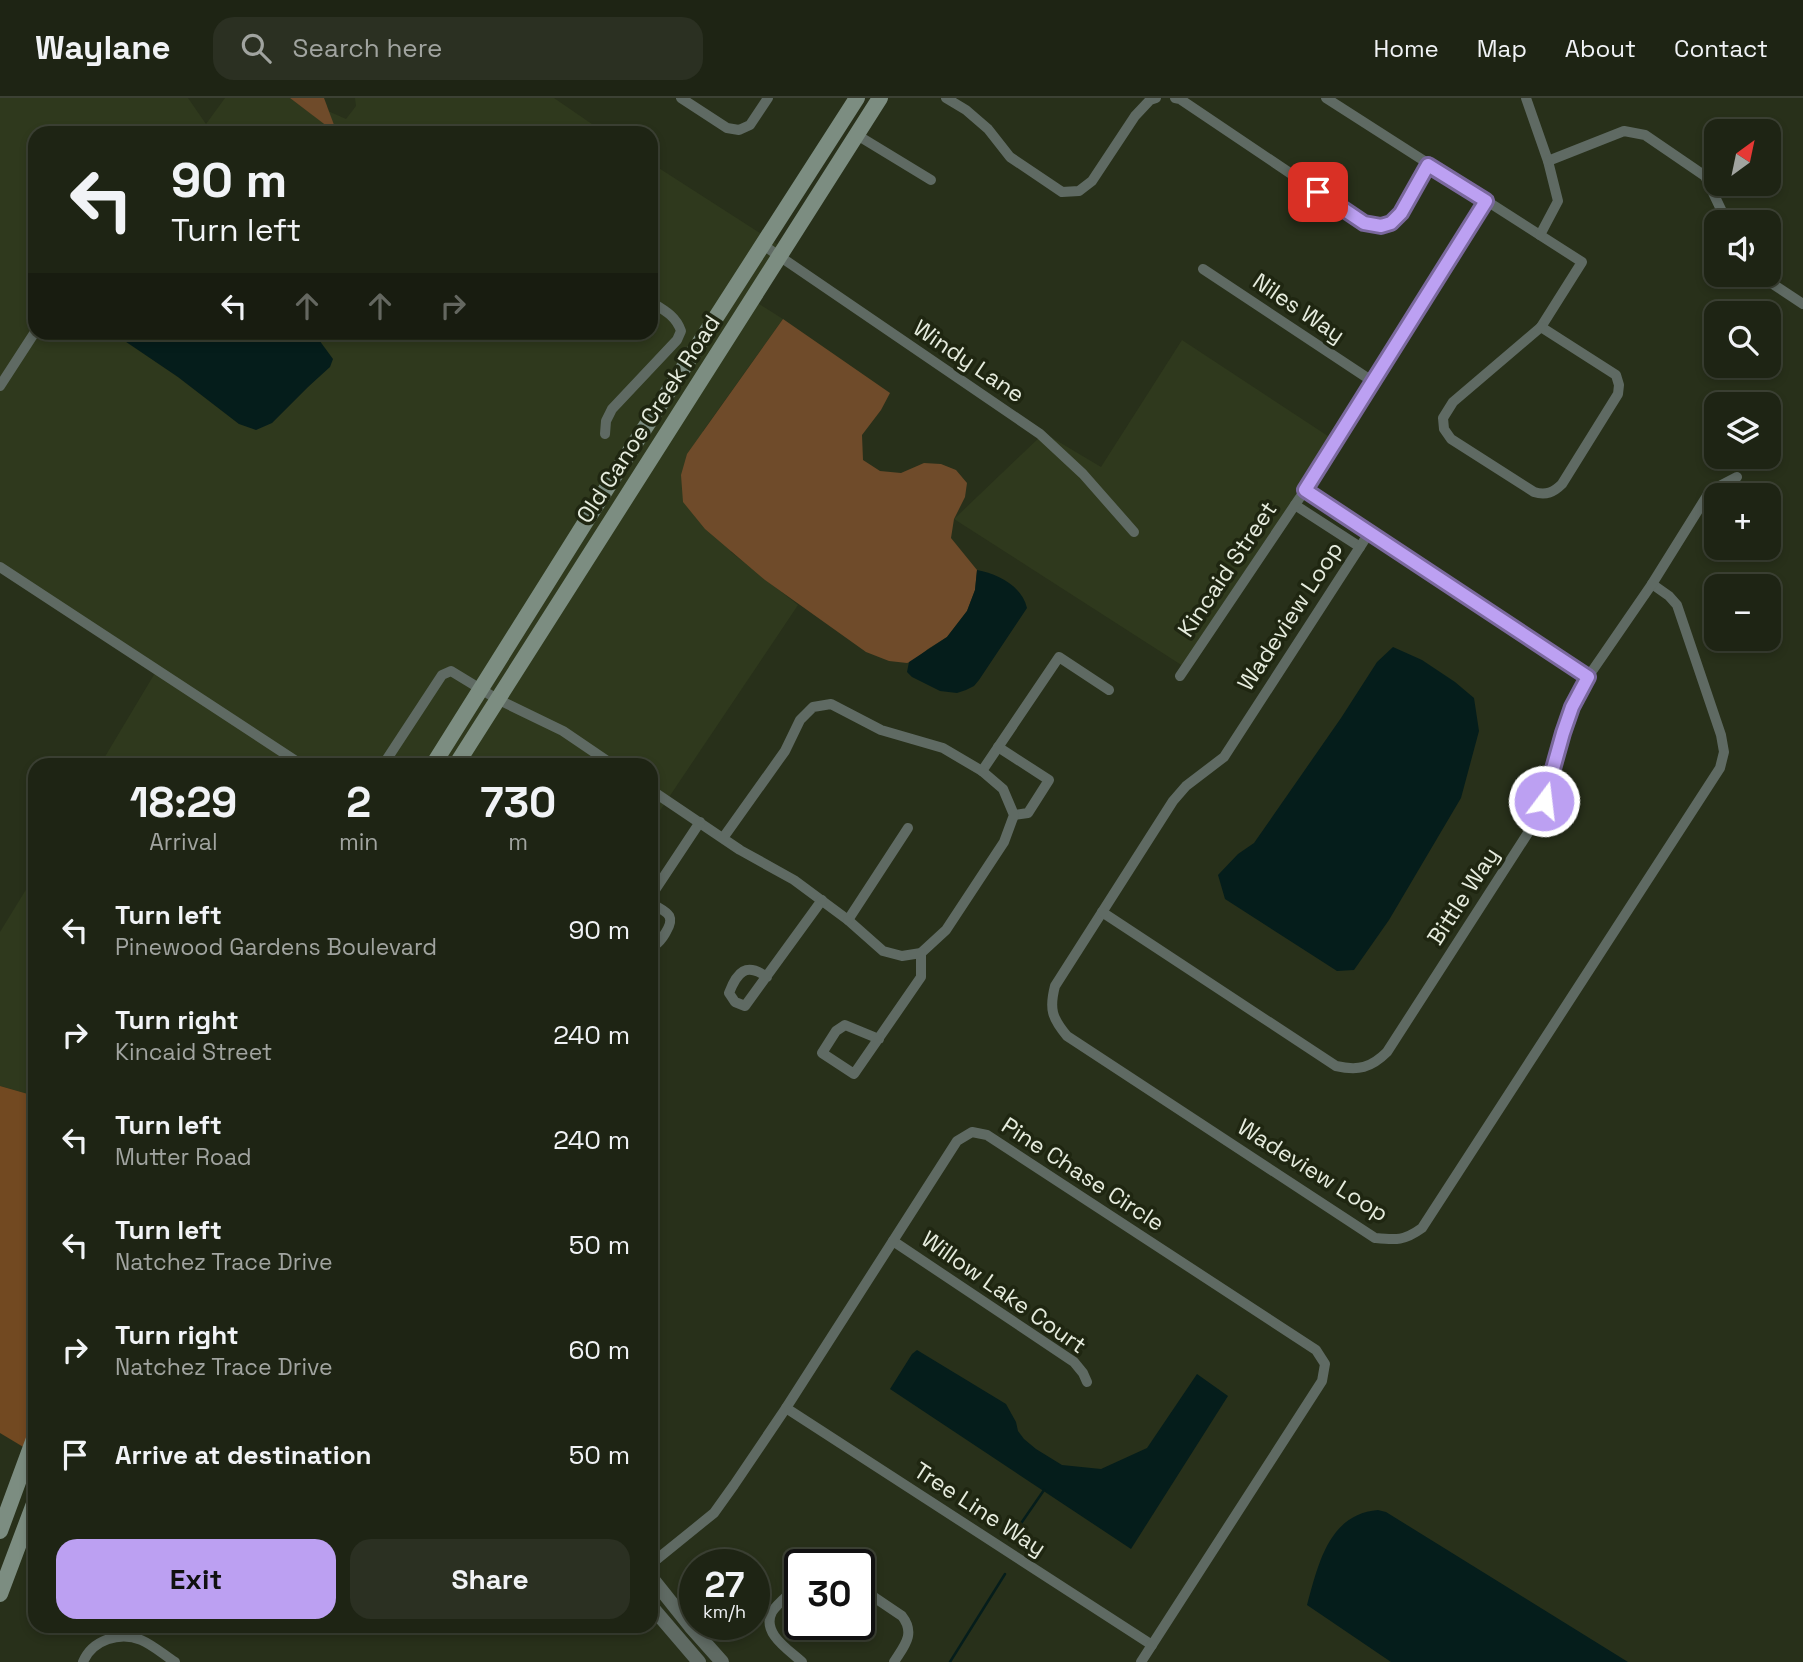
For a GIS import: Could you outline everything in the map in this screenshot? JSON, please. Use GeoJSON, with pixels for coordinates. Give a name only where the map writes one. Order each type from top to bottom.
{"type":"FeatureCollection","features":[{"type":"Feature","properties":{"kind":"main road","name":"Old Canoe Creek Road"},"geometry":{"type":"LineString","coordinates":[[437,758],[857,98]]}},
{"type":"Feature","properties":{"kind":"main road","name":"Old Canoe Creek Road"},"geometry":{"type":"LineString","coordinates":[[460,758],[880,98]]}},
{"type":"Feature","properties":{"kind":"main road"},"geometry":{"type":"LineString","coordinates":[[0,1531],[28,1455]]}},
{"type":"Feature","properties":{"kind":"main road"},"geometry":{"type":"LineString","coordinates":[[28,1483],[22,1499],[22,1519],[28,1525]]}},
{"type":"Feature","properties":{"kind":"main road"},"geometry":{"type":"LineString","coordinates":[[0,1594],[28,1531]]}},
{"type":"Feature","properties":{"kind":"street"},"geometry":{"type":"LineString","coordinates":[[681,98],[727,128],[739,130],[750,125],[768,98]]}},
{"type":"Feature","properties":{"kind":"street"},"geometry":{"type":"LineString","coordinates":[[946,98],[966,110],[988,129],[1010,157],[1062,192],[1079,191],[1092,181],[1135,116],[1150,100],[1156,98]]}},
{"type":"Feature","properties":{"kind":"street"},"geometry":{"type":"LineString","coordinates":[[1175,98],[1364,223],[1381,226],[1391,223],[1401,213],[1428,165]]}},
{"type":"Feature","properties":{"kind":"street"},"geometry":{"type":"LineString","coordinates":[[1326,98],[1582,262],[1541,327],[1453,402],[1443,418],[1444,429],[1451,439],[1541,495],[1554,492],[1562,484],[1618,394],[1619,385],[1616,375],[1541,327]]}},
{"type":"Feature","properties":{"kind":"street"},"geometry":{"type":"LineString","coordinates":[[1526,98],[1548,161],[1558,201],[1541,235]]}},
{"type":"Feature","properties":{"kind":"street"},"geometry":{"type":"LineString","coordinates":[[1548,161],[1624,131],[1645,135],[1705,176],[1721,210]]}},
{"type":"Feature","properties":{"kind":"street"},"geometry":{"type":"LineString","coordinates":[[857,135],[931,180]]}},
{"type":"Feature","properties":{"kind":"street","name":"Kincaid Street"},"geometry":{"type":"LineString","coordinates":[[1180,676],[1305,490],[1486,201]]}},
{"type":"Feature","properties":{"kind":"street","name":"Windy Lane"},"geometry":{"type":"LineString","coordinates":[[762,245],[1040,434],[1083,474],[1134,532]]}},
{"type":"Feature","properties":{"kind":"street","name":"Niles Way"},"geometry":{"type":"LineString","coordinates":[[1203,269],[1372,382]]}},
{"type":"Feature","properties":{"kind":"street"},"geometry":{"type":"LineString","coordinates":[[1777,287],[1803,304]]}},
{"type":"Feature","properties":{"kind":"street"},"geometry":{"type":"LineString","coordinates":[[605,434],[606,421],[612,409],[677,340],[681,331],[671,314],[658,306]]}},
{"type":"Feature","properties":{"kind":"street"},"geometry":{"type":"LineString","coordinates":[[0,386],[30,340]]}},
{"type":"Feature","properties":{"kind":"street","name":"Bittle Way"},"geometry":{"type":"LineString","coordinates":[[1102,912],[1336,1066],[1362,1068],[1377,1062],[1387,1052],[1537,819],[1572,707],[1588,677],[1652,584],[1710,491],[1737,477]]}},
{"type":"Feature","properties":{"kind":"street"},"geometry":{"type":"LineString","coordinates":[[1305,490],[1588,677]]}},
{"type":"Feature","properties":{"kind":"street"},"geometry":{"type":"LineString","coordinates":[[1295,505],[1360,547]]}},
{"type":"Feature","properties":{"kind":"street","name":"Wadeview Loop"},"geometry":{"type":"LineString","coordinates":[[1369,533],[1224,757],[1186,786],[1172,801],[1055,986],[1051,1002],[1055,1021],[1067,1037],[1375,1238],[1409,1238],[1422,1228],[1720,768],[1724,752],[1721,735],[1677,605],[1652,584]]}},
{"type":"Feature","properties":{"kind":"street"},"geometry":{"type":"LineString","coordinates":[[0,567],[291,758]]}},
{"type":"Feature","properties":{"kind":"street"},"geometry":{"type":"LineString","coordinates":[[982,771],[1059,657],[1109,690]]}},
{"type":"Feature","properties":{"kind":"street"},"geometry":{"type":"LineString","coordinates":[[388,758],[442,675],[452,671],[498,699],[563,732],[602,758]]}},
{"type":"Feature","properties":{"kind":"street"},"geometry":{"type":"LineString","coordinates":[[658,795],[740,850],[794,880],[849,920],[883,951],[902,956],[921,953],[946,930],[1003,842],[1014,815],[1003,789],[982,771],[943,748],[881,730],[831,704],[813,707],[800,720],[785,751],[723,838]]}},
{"type":"Feature","properties":{"kind":"street"},"geometry":{"type":"LineString","coordinates":[[998,747],[1049,780],[1028,813],[1014,815]]}},
{"type":"Feature","properties":{"kind":"street"},"geometry":{"type":"LineString","coordinates":[[658,885],[700,822]]}},
{"type":"Feature","properties":{"kind":"street"},"geometry":{"type":"LineString","coordinates":[[849,920],[908,828]]}},
{"type":"Feature","properties":{"kind":"street"},"geometry":{"type":"LineString","coordinates":[[767,977],[749,969],[741,972],[729,993],[735,1002],[745,1006],[767,977],[822,900]]}},
{"type":"Feature","properties":{"kind":"street"},"geometry":{"type":"LineString","coordinates":[[658,908],[669,915],[671,924],[658,943]]}},
{"type":"Feature","properties":{"kind":"street"},"geometry":{"type":"LineString","coordinates":[[879,1039],[845,1025],[836,1031],[822,1053],[854,1074],[879,1039],[920,976],[921,953]]}},
{"type":"Feature","properties":{"kind":"street","name":"Pine Chase Circle"},"geometry":{"type":"LineString","coordinates":[[658,1558],[714,1513],[786,1408],[957,1141],[972,1132],[987,1135],[1317,1350],[1325,1364],[1322,1381],[1141,1662]]}},
{"type":"Feature","properties":{"kind":"street","name":"Willow Lake Court"},"geometry":{"type":"LineString","coordinates":[[893,1241],[1074,1362],[1087,1382]]}},
{"type":"Feature","properties":{"kind":"street","name":"Tree Line Way"},"geometry":{"type":"LineString","coordinates":[[786,1408],[1152,1646]]}},
{"type":"Feature","properties":{"kind":"street"},"geometry":{"type":"LineString","coordinates":[[658,1586],[722,1662]]}},
{"type":"Feature","properties":{"kind":"street"},"geometry":{"type":"LineString","coordinates":[[875,1598],[902,1616],[909,1629],[894,1662]]}},
{"type":"Feature","properties":{"kind":"street"},"geometry":{"type":"LineString","coordinates":[[784,1600],[772,1613],[770,1623],[774,1636],[802,1662]]}},
{"type":"Feature","properties":{"kind":"street"},"geometry":{"type":"LineString","coordinates":[[658,1614],[699,1662]]}},
{"type":"Feature","properties":{"kind":"street"},"geometry":{"type":"LineString","coordinates":[[113,1633],[114,1638]]}},
{"type":"Feature","properties":{"kind":"street"},"geometry":{"type":"LineString","coordinates":[[83,1662],[98,1643],[127,1637],[142,1640],[175,1662]]}},
{"type":"Feature","properties":{"kind":"shaded area"},"geometry":{"type":"Polygon","coordinates":[[[0,98],[188,98],[206,124],[225,98],[290,98],[328,126],[28,126],[28,340],[123,340],[178,377],[239,424],[272,423],[318,377],[320,340],[658,340],[658,168],[763,235],[431,758],[104,758],[158,668],[0,563],[0,98]]]}},
{"type":"Feature","properties":{"kind":"shaded area"},"geometry":{"type":"Polygon","coordinates":[[[290,98],[324,98],[334,126],[327,126],[290,98]]]}},
{"type":"Feature","properties":{"kind":"shaded area"},"geometry":{"type":"Polygon","coordinates":[[[355,98],[554,98],[595,126],[334,126],[328,111],[346,119],[356,106],[355,98]]]}},
{"type":"Feature","properties":{"kind":"shaded area"},"geometry":{"type":"Polygon","coordinates":[[[771,240],[780,246],[454,758],[443,758],[771,240]]]}},
{"type":"Feature","properties":{"kind":"shaded area"},"geometry":{"type":"Polygon","coordinates":[[[756,302],[783,319],[703,431],[731,552],[798,605],[658,814],[658,758],[465,758],[756,302]]]}},
{"type":"Feature","properties":{"kind":"shaded area"},"geometry":{"type":"Polygon","coordinates":[[[783,319],[890,393],[862,435],[863,460],[880,471],[901,473],[924,463],[941,464],[956,470],[967,483],[965,497],[954,519],[951,538],[977,570],[975,590],[967,611],[947,637],[913,661],[889,661],[866,652],[765,580],[705,529],[683,502],[681,475],[687,454],[783,319]]]}},
{"type":"Feature","properties":{"kind":"shaded area"},"geometry":{"type":"Polygon","coordinates":[[[1182,340],[1334,440],[1186,668],[954,519],[1044,433],[1101,467],[1182,340]]]}},
{"type":"Feature","properties":{"kind":"shaded area"},"geometry":{"type":"Polygon","coordinates":[[[28,886],[28,1094],[0,1086],[0,932],[28,886]]]}},
{"type":"Feature","properties":{"kind":"shaded area"},"geometry":{"type":"Polygon","coordinates":[[[0,1086],[28,1094],[28,1440],[25,1448],[0,1433],[0,1086]]]}},
{"type":"Feature","properties":{"kind":"water"},"geometry":{"type":"Polygon","coordinates":[[[123,340],[319,340],[333,359],[330,367],[272,423],[256,430],[239,424],[178,377],[123,340]]]}},
{"type":"Feature","properties":{"kind":"water"},"geometry":{"type":"Polygon","coordinates":[[[977,570],[1015,587],[1027,608],[974,686],[957,693],[940,691],[912,677],[907,672],[909,662],[947,637],[967,611],[975,590],[977,570]]]}},
{"type":"Feature","properties":{"kind":"water"},"geometry":{"type":"Polygon","coordinates":[[[1393,647],[1422,660],[1474,698],[1479,731],[1461,798],[1389,920],[1354,970],[1337,971],[1225,899],[1218,875],[1238,854],[1254,843],[1377,662],[1393,647]]]}},
{"type":"Feature","properties":{"kind":"water"},"geometry":{"type":"Polygon","coordinates":[[[917,1350],[1006,1404],[1024,1439],[1062,1465],[1101,1469],[1147,1448],[1197,1374],[1228,1396],[1131,1549],[890,1389],[917,1350]]]}},
{"type":"Feature","properties":{"kind":"water"},"geometry":{"type":"Polygon","coordinates":[[[1378,1510],[1386,1512],[1628,1662],[1391,1662],[1307,1605],[1321,1559],[1336,1532],[1347,1521],[1378,1510]]]}},
{"type":"Feature","properties":{"kind":"waterway"},"geometry":{"type":"LineString","coordinates":[[1013,1535],[1044,1490]]}},
{"type":"Feature","properties":{"kind":"waterway"},"geometry":{"type":"LineString","coordinates":[[950,1662],[1005,1574]]}},
{"type":"Feature","properties":{"kind":"route"},"geometry":{"type":"LineString","coordinates":[[1318,192],[1364,223],[1381,226],[1391,223],[1401,213],[1428,165],[1486,201],[1305,490],[1588,677],[1572,707],[1544,801]]}}]}
